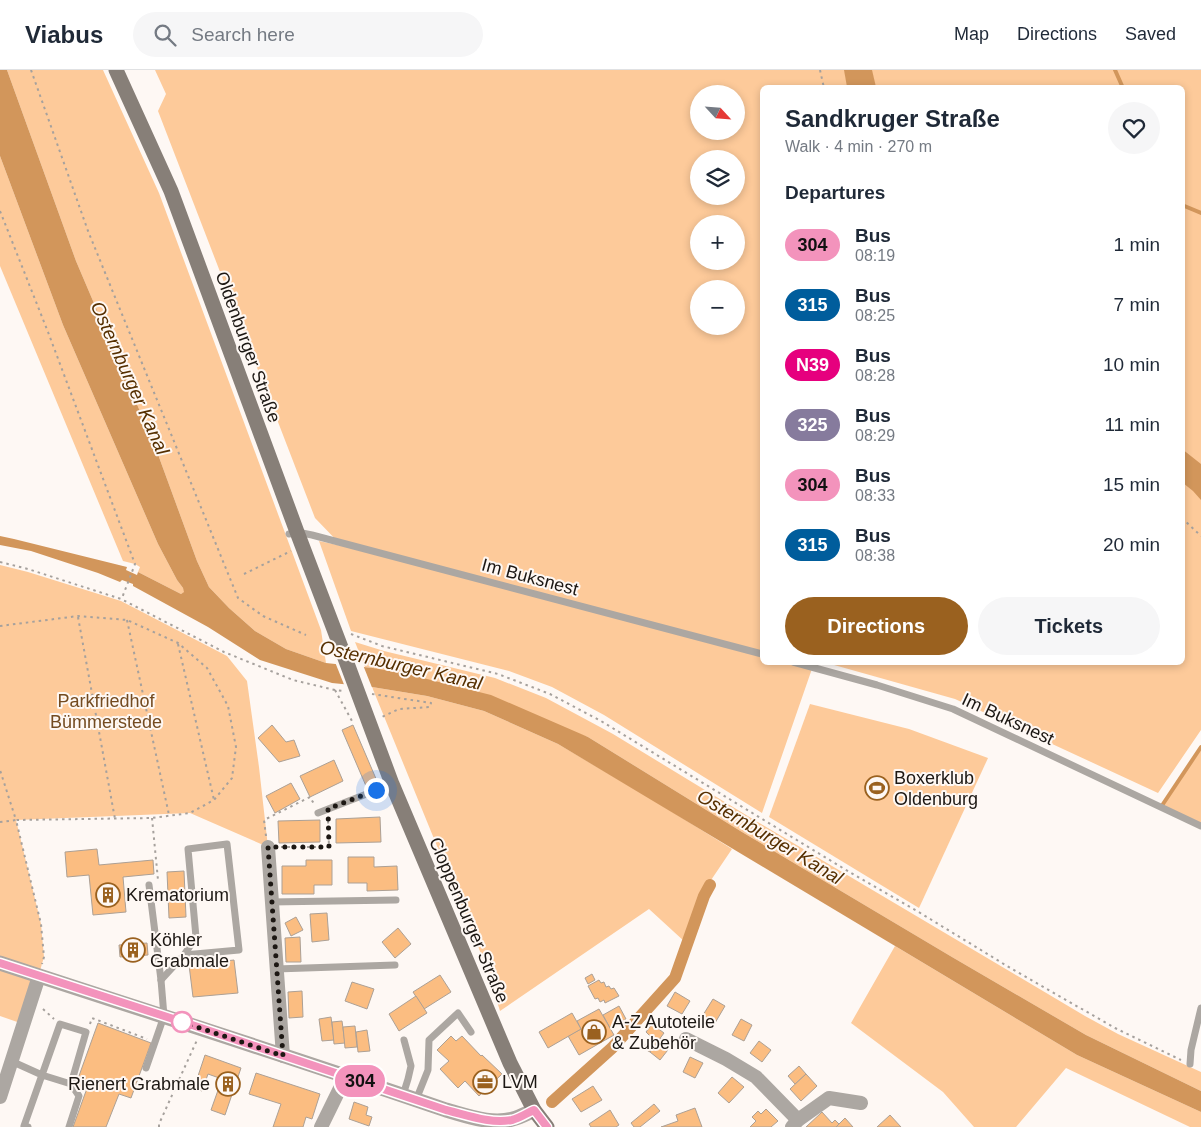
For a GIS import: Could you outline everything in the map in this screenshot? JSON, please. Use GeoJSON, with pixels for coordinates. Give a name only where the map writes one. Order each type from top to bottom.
{"type":"FeatureCollection","features":[{"type":"Feature","properties":{"kind":"main road","name":"Oldenburger Straße"},"geometry":{"type":"LineString","coordinates":[[116,70],[171,191],[293,533],[343,636],[357,692]]}},
{"type":"Feature","properties":{"kind":"main road","name":"Cloppenburger Straße"},"geometry":{"type":"LineString","coordinates":[[357,692],[374,720],[392,784],[491,1020],[534,1110],[547,1127]]}},
{"type":"Feature","properties":{"kind":"street"},"geometry":{"type":"LineString","coordinates":[[268,847],[283,1056]]}},
{"type":"Feature","properties":{"kind":"street"},"geometry":{"type":"LineString","coordinates":[[0,963],[471,1117],[505,1124],[534,1110]]}},
{"type":"Feature","properties":{"kind":"street"},"geometry":{"type":"LineString","coordinates":[[0,1097],[39,976]]}},
{"type":"Feature","properties":{"kind":"street"},"geometry":{"type":"LineString","coordinates":[[686,1039],[726,1059],[756,1077],[795,1123],[829,1098],[861,1103]]}},
{"type":"Feature","properties":{"kind":"street"},"geometry":{"type":"LineString","coordinates":[[321,1127],[346,1076]]}},
{"type":"Feature","properties":{"kind":"lane","name":"Im Buksnest"},"geometry":{"type":"LineString","coordinates":[[293,533],[331,540],[760,653]]}},
{"type":"Feature","properties":{"kind":"lane","name":"Im Buksnest"},"geometry":{"type":"LineString","coordinates":[[804,665],[954,709],[1201,826]]}},
{"type":"Feature","properties":{"kind":"lane"},"geometry":{"type":"LineString","coordinates":[[318,813],[392,784]]}},
{"type":"Feature","properties":{"kind":"lane"},"geometry":{"type":"LineString","coordinates":[[161,980],[184,955],[196,937],[188,849],[227,844],[239,950],[184,955]]}},
{"type":"Feature","properties":{"kind":"lane"},"geometry":{"type":"LineString","coordinates":[[146,1068],[164,1016],[149,885]]}},
{"type":"Feature","properties":{"kind":"lane"},"geometry":{"type":"LineString","coordinates":[[271,902],[396,900]]}},
{"type":"Feature","properties":{"kind":"lane"},"geometry":{"type":"LineString","coordinates":[[276,969],[395,965]]}},
{"type":"Feature","properties":{"kind":"lane"},"geometry":{"type":"LineString","coordinates":[[1190,1064],[1191,1050],[1201,1008]]}},
{"type":"Feature","properties":{"kind":"lane"},"geometry":{"type":"LineString","coordinates":[[410,1097],[428,1070],[429,1040],[458,1013],[471,1032]]}},
{"type":"Feature","properties":{"kind":"lane"},"geometry":{"type":"LineString","coordinates":[[28,1127],[24,1126],[60,1024],[86,1032],[71,1084]]}},
{"type":"Feature","properties":{"kind":"lane"},"geometry":{"type":"LineString","coordinates":[[404,1040],[411,1066],[408,1079],[410,1097]]}},
{"type":"Feature","properties":{"kind":"lane"},"geometry":{"type":"LineString","coordinates":[[11,1061],[71,1084],[79,1096],[69,1127]]}},
{"type":"Feature","properties":{"kind":"path"},"geometry":{"type":"LineString","coordinates":[[31,70],[88,232],[238,598],[263,616],[306,635]]}},
{"type":"Feature","properties":{"kind":"path"},"geometry":{"type":"LineString","coordinates":[[820,70],[823,85]]}},
{"type":"Feature","properties":{"kind":"path"},"geometry":{"type":"LineString","coordinates":[[0,211],[48,332],[135,564],[121,599]]}},
{"type":"Feature","properties":{"kind":"path"},"geometry":{"type":"LineString","coordinates":[[1185,521],[1201,536]]}},
{"type":"Feature","properties":{"kind":"path"},"geometry":{"type":"LineString","coordinates":[[244,574],[295,549]]}},
{"type":"Feature","properties":{"kind":"path"},"geometry":{"type":"LineString","coordinates":[[0,562],[121,599],[224,652],[293,680],[335,690],[376,694],[431,703],[430,707],[399,709],[374,720]]}},
{"type":"Feature","properties":{"kind":"path"},"geometry":{"type":"LineString","coordinates":[[78,616],[115,819]]}},
{"type":"Feature","properties":{"kind":"path"},"geometry":{"type":"LineString","coordinates":[[0,626],[78,616],[127,620],[178,643],[207,668],[228,706],[236,748],[232,778],[214,800],[190,813],[152,818],[16,820],[0,822]]}},
{"type":"Feature","properties":{"kind":"path"},"geometry":{"type":"LineString","coordinates":[[127,620],[169,816]]}},
{"type":"Feature","properties":{"kind":"path"},"geometry":{"type":"LineString","coordinates":[[343,636],[498,674],[550,694],[600,721],[1012,969],[1115,1028],[1190,1064]]}},
{"type":"Feature","properties":{"kind":"path"},"geometry":{"type":"LineString","coordinates":[[178,643],[214,800]]}},
{"type":"Feature","properties":{"kind":"path"},"geometry":{"type":"LineString","coordinates":[[335,690],[352,721]]}},
{"type":"Feature","properties":{"kind":"path"},"geometry":{"type":"LineString","coordinates":[[0,770],[16,820],[41,924],[44,957],[39,976]]}},
{"type":"Feature","properties":{"kind":"path"},"geometry":{"type":"LineString","coordinates":[[318,813],[310,797],[264,820],[268,847],[329,847],[328,809]]}},
{"type":"Feature","properties":{"kind":"path"},"geometry":{"type":"LineString","coordinates":[[149,885],[158,880],[152,818]]}},
{"type":"Feature","properties":{"kind":"path"},"geometry":{"type":"LineString","coordinates":[[31,998],[60,1024]]}},
{"type":"Feature","properties":{"kind":"path"},"geometry":{"type":"LineString","coordinates":[[86,1032],[92,1018],[154,1041]]}},
{"type":"Feature","properties":{"kind":"path"},"geometry":{"type":"LineString","coordinates":[[159,1127],[202,1028]]}},
{"type":"Feature","properties":{"kind":"green space"},"geometry":{"type":"Polygon","coordinates":[[[7,70],[103,70],[159,193],[321,630],[326,663],[286,649],[255,631],[209,587],[197,561],[156,449],[76,261],[7,70]]]}},
{"type":"Feature","properties":{"kind":"green space"},"geometry":{"type":"Polygon","coordinates":[[[155,70],[1201,70],[1201,730],[1158,793],[955,699],[834,665],[1185,665],[1185,85],[760,85],[760,665],[813,665],[762,813],[604,715],[552,687],[509,671],[351,631],[319,541],[342,546],[315,518],[158,111],[166,94],[155,70]]]}},
{"type":"Feature","properties":{"kind":"green space"},"geometry":{"type":"Polygon","coordinates":[[[0,156],[63,325],[158,544],[185,592],[181,594],[138,572],[140,567],[135,564],[123,561],[0,266],[0,156]]]}},
{"type":"Feature","properties":{"kind":"green space","name":"Parkfriedhof Bümmerstede"},"geometry":{"type":"Polygon","coordinates":[[[0,565],[121,601],[227,656],[247,681],[268,847],[190,813],[16,820],[41,924],[44,957],[23,1024],[0,1016],[0,565]]]}},
{"type":"Feature","properties":{"kind":"green space"},"geometry":{"type":"Polygon","coordinates":[[[355,642],[495,678],[546,698],[613,734],[1085,1016],[1118,1034],[1201,1072],[1201,1091],[1086,1035],[742,832],[588,737],[365,667],[355,642]]]}},
{"type":"Feature","properties":{"kind":"green space"},"geometry":{"type":"Polygon","coordinates":[[[372,687],[427,696],[484,711],[558,744],[732,849],[705,889],[685,942],[649,909],[500,1011],[486,966],[372,687]]]}},
{"type":"Feature","properties":{"kind":"green space","name":"Boxerklub Oldenburg"},"geometry":{"type":"Polygon","coordinates":[[[810,704],[909,729],[988,758],[919,908],[769,817],[810,704]]]}},
{"type":"Feature","properties":{"kind":"green space"},"geometry":{"type":"Polygon","coordinates":[[[1201,747],[1201,826],[1161,807],[1201,747]]]}},
{"type":"Feature","properties":{"kind":"green space"},"geometry":{"type":"Polygon","coordinates":[[[895,946],[1077,1055],[1201,1112],[1201,1127],[1190,1127],[1066,1068],[1016,1127],[974,1127],[943,1092],[851,1023],[895,946]]]}},
{"type":"Feature","properties":{"kind":"shaded area"},"geometry":{"type":"Polygon","coordinates":[[[0,70],[7,70],[76,261],[156,449],[197,561],[209,587],[255,631],[286,649],[326,663],[407,674],[491,695],[588,737],[742,832],[1086,1035],[1201,1091],[1201,1112],[1077,1055],[558,744],[484,711],[427,696],[332,683],[260,660],[208,627],[133,586],[133,584],[122,580],[120,582],[31,551],[0,545],[0,536],[127,567],[126,570],[137,575],[138,572],[181,594],[184,592],[158,544],[63,325],[0,156],[0,70]]]}},
{"type":"Feature","properties":{"kind":"shaded area"},"geometry":{"type":"Polygon","coordinates":[[[844,70],[872,70],[876,85],[847,85],[844,70]]]}},
{"type":"Feature","properties":{"kind":"shaded area"},"geometry":{"type":"Polygon","coordinates":[[[1185,451],[1201,464],[1201,500],[1185,485],[1185,451]]]}},
{"type":"Feature","properties":{"kind":"pier"},"geometry":{"type":"Polygon","coordinates":[[[335,662],[363,665],[373,690],[345,687],[335,662]]]}},
{"type":"Feature","properties":{"kind":"building"},"geometry":{"type":"Polygon","coordinates":[[[272,725],[286,742],[294,740],[300,756],[279,762],[258,738],[272,725]]]}},
{"type":"Feature","properties":{"kind":"building"},"geometry":{"type":"Polygon","coordinates":[[[353,725],[377,781],[366,786],[342,730],[353,725]]]}},
{"type":"Feature","properties":{"kind":"building"},"geometry":{"type":"Polygon","coordinates":[[[334,760],[343,781],[310,797],[300,776],[334,760]]]}},
{"type":"Feature","properties":{"kind":"building"},"geometry":{"type":"Polygon","coordinates":[[[291,783],[300,799],[275,813],[266,796],[291,783]]]}},
{"type":"Feature","properties":{"kind":"building"},"geometry":{"type":"Polygon","coordinates":[[[380,817],[381,842],[336,843],[336,819],[380,817]]]}},
{"type":"Feature","properties":{"kind":"building"},"geometry":{"type":"Polygon","coordinates":[[[320,820],[320,842],[279,843],[278,821],[320,820]]]}},
{"type":"Feature","properties":{"kind":"building","name":"Krematorium"},"geometry":{"type":"Polygon","coordinates":[[[97,849],[99,865],[153,860],[154,874],[123,877],[126,912],[93,915],[89,875],[67,877],[65,852],[97,849]]]}},
{"type":"Feature","properties":{"kind":"building"},"geometry":{"type":"Polygon","coordinates":[[[348,857],[374,857],[374,867],[397,866],[398,890],[367,891],[367,883],[348,883],[348,857]]]}},
{"type":"Feature","properties":{"kind":"building"},"geometry":{"type":"Polygon","coordinates":[[[306,860],[332,860],[332,885],[314,885],[314,894],[282,894],[282,866],[306,866],[306,860]]]}},
{"type":"Feature","properties":{"kind":"building"},"geometry":{"type":"Polygon","coordinates":[[[184,871],[186,917],[169,918],[167,872],[184,871]]]}},
{"type":"Feature","properties":{"kind":"building"},"geometry":{"type":"Polygon","coordinates":[[[327,913],[329,940],[312,942],[310,914],[327,913]]]}},
{"type":"Feature","properties":{"kind":"building"},"geometry":{"type":"Polygon","coordinates":[[[296,917],[303,930],[291,936],[285,923],[296,917]]]}},
{"type":"Feature","properties":{"kind":"building"},"geometry":{"type":"Polygon","coordinates":[[[398,928],[411,944],[395,958],[382,942],[398,928]]]}},
{"type":"Feature","properties":{"kind":"building"},"geometry":{"type":"Polygon","coordinates":[[[300,937],[301,962],[286,962],[285,938],[300,937]]]}},
{"type":"Feature","properties":{"kind":"building","name":"Köhler Grabmale"},"geometry":{"type":"Polygon","coordinates":[[[147,943],[148,955],[120,957],[119,945],[147,943]]]}},
{"type":"Feature","properties":{"kind":"building"},"geometry":{"type":"Polygon","coordinates":[[[234,960],[238,993],[193,997],[189,965],[234,960]]]}},
{"type":"Feature","properties":{"kind":"building"},"geometry":{"type":"Polygon","coordinates":[[[592,974],[595,980],[588,984],[585,978],[592,974]]]}},
{"type":"Feature","properties":{"kind":"building"},"geometry":{"type":"Polygon","coordinates":[[[440,975],[451,992],[424,1009],[413,992],[440,975]]]}},
{"type":"Feature","properties":{"kind":"building"},"geometry":{"type":"Polygon","coordinates":[[[599,980],[601,983],[604,982],[606,987],[614,988],[619,996],[605,1003],[604,1000],[600,1002],[598,998],[595,999],[588,986],[599,980]]]}},
{"type":"Feature","properties":{"kind":"building"},"geometry":{"type":"Polygon","coordinates":[[[352,982],[374,989],[367,1009],[345,1001],[352,982]]]}},
{"type":"Feature","properties":{"kind":"building"},"geometry":{"type":"Polygon","coordinates":[[[302,991],[303,1017],[289,1018],[288,992],[302,991]]]}},
{"type":"Feature","properties":{"kind":"building"},"geometry":{"type":"Polygon","coordinates":[[[675,992],[690,1001],[682,1014],[667,1006],[675,992]]]}},
{"type":"Feature","properties":{"kind":"building"},"geometry":{"type":"Polygon","coordinates":[[[416,996],[427,1013],[399,1031],[389,1014],[416,996]]]}},
{"type":"Feature","properties":{"kind":"building"},"geometry":{"type":"Polygon","coordinates":[[[713,999],[725,1006],[715,1023],[703,1015],[713,999]]]}},
{"type":"Feature","properties":{"kind":"building"},"geometry":{"type":"Polygon","coordinates":[[[619,1006],[626,1019],[610,1028],[603,1015],[619,1006]]]}},
{"type":"Feature","properties":{"kind":"building","name":"A-Z Autoteile & Zubehör"},"geometry":{"type":"Polygon","coordinates":[[[599,1009],[614,1035],[579,1055],[568,1036],[581,1029],[577,1021],[599,1009]]]}},
{"type":"Feature","properties":{"kind":"building"},"geometry":{"type":"Polygon","coordinates":[[[572,1013],[581,1029],[548,1048],[539,1032],[572,1013]]]}},
{"type":"Feature","properties":{"kind":"building"},"geometry":{"type":"Polygon","coordinates":[[[331,1017],[334,1040],[322,1041],[319,1019],[331,1017]]]}},
{"type":"Feature","properties":{"kind":"building"},"geometry":{"type":"Polygon","coordinates":[[[741,1019],[752,1025],[744,1041],[732,1035],[741,1019]]]}},
{"type":"Feature","properties":{"kind":"building"},"geometry":{"type":"Polygon","coordinates":[[[342,1021],[345,1043],[334,1044],[332,1022],[342,1021]]]}},
{"type":"Feature","properties":{"kind":"building"},"geometry":{"type":"Polygon","coordinates":[[[98,1023],[151,1043],[131,1098],[119,1094],[106,1127],[73,1127],[86,1091],[75,1087],[98,1023]]]}},
{"type":"Feature","properties":{"kind":"building"},"geometry":{"type":"Polygon","coordinates":[[[652,1024],[664,1033],[650,1052],[643,1048],[651,1037],[646,1032],[652,1024]]]}},
{"type":"Feature","properties":{"kind":"building"},"geometry":{"type":"Polygon","coordinates":[[[355,1026],[357,1047],[345,1048],[343,1027],[355,1026]]]}},
{"type":"Feature","properties":{"kind":"building"},"geometry":{"type":"Polygon","coordinates":[[[367,1030],[370,1051],[358,1052],[356,1032],[367,1030]]]}},
{"type":"Feature","properties":{"kind":"building"},"geometry":{"type":"Polygon","coordinates":[[[451,1036],[456,1041],[462,1036],[502,1074],[479,1096],[465,1081],[458,1088],[440,1069],[449,1061],[437,1050],[451,1036]]]}},
{"type":"Feature","properties":{"kind":"building"},"geometry":{"type":"Polygon","coordinates":[[[660,1038],[671,1046],[660,1060],[650,1052],[660,1038]]]}},
{"type":"Feature","properties":{"kind":"building"},"geometry":{"type":"Polygon","coordinates":[[[759,1041],[771,1050],[762,1062],[750,1053],[759,1041]]]}},
{"type":"Feature","properties":{"kind":"building","name":"Rienert Grabmale"},"geometry":{"type":"Polygon","coordinates":[[[205,1055],[241,1068],[225,1115],[211,1110],[222,1079],[208,1074],[202,1091],[194,1088],[205,1055]]]}},
{"type":"Feature","properties":{"kind":"building"},"geometry":{"type":"Polygon","coordinates":[[[690,1057],[703,1063],[695,1078],[683,1072],[690,1057]]]}},
{"type":"Feature","properties":{"kind":"building"},"geometry":{"type":"Polygon","coordinates":[[[799,1066],[806,1074],[795,1084],[788,1076],[799,1066]]]}},
{"type":"Feature","properties":{"kind":"building"},"geometry":{"type":"Polygon","coordinates":[[[256,1073],[320,1094],[312,1119],[306,1117],[303,1127],[273,1127],[281,1104],[249,1094],[256,1073]]]}},
{"type":"Feature","properties":{"kind":"building"},"geometry":{"type":"Polygon","coordinates":[[[806,1074],[817,1086],[801,1101],[790,1089],[806,1074]]]}},
{"type":"Feature","properties":{"kind":"building"},"geometry":{"type":"Polygon","coordinates":[[[732,1077],[744,1087],[729,1103],[718,1093],[732,1077]]]}},
{"type":"Feature","properties":{"kind":"building"},"geometry":{"type":"Polygon","coordinates":[[[593,1086],[602,1100],[581,1112],[572,1099],[593,1086]]]}},
{"type":"Feature","properties":{"kind":"building"},"geometry":{"type":"Polygon","coordinates":[[[354,1102],[368,1107],[366,1115],[372,1117],[369,1126],[349,1119],[354,1102]]]}},
{"type":"Feature","properties":{"kind":"building"},"geometry":{"type":"Polygon","coordinates":[[[654,1104],[660,1111],[640,1127],[634,1127],[631,1123],[654,1104]]]}},
{"type":"Feature","properties":{"kind":"building"},"geometry":{"type":"Polygon","coordinates":[[[695,1108],[702,1127],[661,1127],[678,1121],[676,1115],[695,1108]]]}},
{"type":"Feature","properties":{"kind":"building"},"geometry":{"type":"Polygon","coordinates":[[[766,1109],[778,1121],[771,1127],[750,1127],[756,1121],[752,1117],[758,1111],[761,1114],[766,1109]]]}},
{"type":"Feature","properties":{"kind":"building"},"geometry":{"type":"Polygon","coordinates":[[[610,1110],[619,1125],[616,1127],[591,1127],[589,1124],[610,1110]]]}},
{"type":"Feature","properties":{"kind":"building"},"geometry":{"type":"Polygon","coordinates":[[[822,1112],[832,1123],[835,1120],[839,1124],[836,1127],[806,1127],[822,1112]]]}},
{"type":"Feature","properties":{"kind":"building"},"geometry":{"type":"Polygon","coordinates":[[[890,1115],[901,1127],[877,1127],[890,1115]]]}},
{"type":"Feature","properties":{"kind":"building"},"geometry":{"type":"Polygon","coordinates":[[[845,1118],[853,1127],[836,1127],[845,1118]]]}},
{"type":"Feature","properties":{"kind":"waterway"},"geometry":{"type":"LineString","coordinates":[[1115,70],[1122,85]]}},
{"type":"Feature","properties":{"kind":"waterway"},"geometry":{"type":"LineString","coordinates":[[1185,206],[1201,213]]}},
{"type":"Feature","properties":{"kind":"waterway"},"geometry":{"type":"LineString","coordinates":[[1161,807],[1201,747]]}},
{"type":"Feature","properties":{"kind":"waterway"},"geometry":{"type":"LineString","coordinates":[[552,1102],[612,1048],[675,978],[704,896],[710,885]]}},
{"type":"Feature","properties":{"kind":"bus line","name":"304"},"geometry":{"type":"LineString","coordinates":[[0,963],[446,1110],[471,1117],[498,1121],[519,1118],[534,1110],[547,1127]]}},
{"type":"Feature","properties":{"kind":"place","name":"Boxerklub Oldenburg"},"geometry":{"type":"Point","coordinates":[877,788]}},
{"type":"Feature","properties":{"kind":"place","name":"Krematorium"},"geometry":{"type":"Point","coordinates":[108,895]}},
{"type":"Feature","properties":{"kind":"place","name":"Köhler Grabmale"},"geometry":{"type":"Point","coordinates":[133,950]}},
{"type":"Feature","properties":{"kind":"place","name":"A-Z Autoteile & Zubehör"},"geometry":{"type":"Point","coordinates":[594,1032]}},
{"type":"Feature","properties":{"kind":"place","name":"LVM"},"geometry":{"type":"Point","coordinates":[485,1082]}},
{"type":"Feature","properties":{"kind":"place","name":"Rienert Grabmale"},"geometry":{"type":"Point","coordinates":[228,1084]}},
{"type":"Feature","properties":{"kind":"route"},"geometry":{"type":"LineString","coordinates":[[182,1022],[283,1056],[268,847],[329,847],[328,809],[376,790]]}},
{"type":"Feature","properties":{"kind":"water label","name":"Osternburger Kanal"},"geometry":{"type":"Point","coordinates":[130,378]}},
{"type":"Feature","properties":{"kind":"water label","name":"Osternburger Kanal"},"geometry":{"type":"Point","coordinates":[401,665]}},
{"type":"Feature","properties":{"kind":"water label","name":"Osternburger Kanal"},"geometry":{"type":"Point","coordinates":[770,837]}}]}
